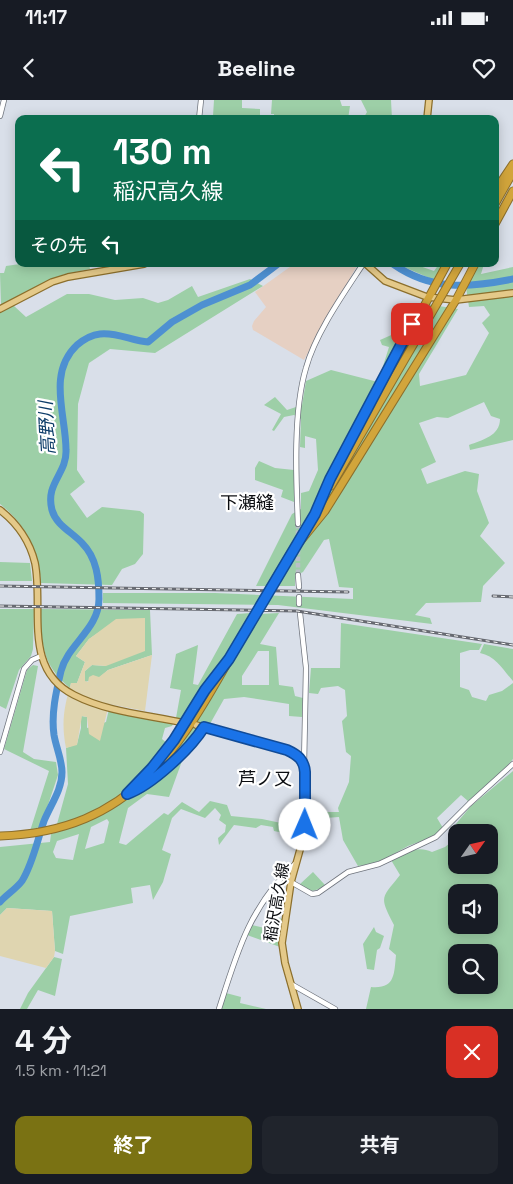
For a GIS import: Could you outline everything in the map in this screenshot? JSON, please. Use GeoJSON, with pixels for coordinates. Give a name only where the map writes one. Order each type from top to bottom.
{"type":"FeatureCollection","features":[{"type":"Feature","properties":{"kind":"highway"},"geometry":{"type":"LineString","coordinates":[[499,185],[513,164]]}},
{"type":"Feature","properties":{"kind":"highway"},"geometry":{"type":"LineString","coordinates":[[499,197],[513,172]]}},
{"type":"Feature","properties":{"kind":"highway"},"geometry":{"type":"LineString","coordinates":[[499,217],[513,191]]}},
{"type":"Feature","properties":{"kind":"highway"},"geometry":{"type":"LineString","coordinates":[[315,514],[330,479],[427,297],[445,267]]}},
{"type":"Feature","properties":{"kind":"highway"},"geometry":{"type":"LineString","coordinates":[[130,792],[170,754],[199,711],[458,267]]}},
{"type":"Feature","properties":{"kind":"highway"},"geometry":{"type":"LineString","coordinates":[[290,554],[331,502],[456,300],[473,267]]}},
{"type":"Feature","properties":{"kind":"highway"},"geometry":{"type":"LineString","coordinates":[[130,792],[187,723]]}},
{"type":"Feature","properties":{"kind":"highway"},"geometry":{"type":"LineString","coordinates":[[0,836],[32,834],[51,830],[92,815],[149,783],[188,748],[204,727]]}},
{"type":"Feature","properties":{"kind":"main road"},"geometry":{"type":"LineString","coordinates":[[427,115],[428,100]]}},
{"type":"Feature","properties":{"kind":"main road"},"geometry":{"type":"LineString","coordinates":[[0,309],[52,282],[68,276],[123,267]]}},
{"type":"Feature","properties":{"kind":"main road"},"geometry":{"type":"LineString","coordinates":[[369,267],[385,281],[427,297],[456,300],[513,293]]}},
{"type":"Feature","properties":{"kind":"main road"},"geometry":{"type":"LineString","coordinates":[[0,510],[12,520],[23,534],[33,557],[37,582],[37,634],[41,656],[53,678],[65,690],[97,704],[187,723]]}},
{"type":"Feature","properties":{"kind":"main road"},"geometry":{"type":"LineString","coordinates":[[196,725],[287,750],[298,756],[304,766]]}},
{"type":"Feature","properties":{"kind":"main road","name":"稲沢高久線"},"geometry":{"type":"LineString","coordinates":[[298,1009],[283,956],[282,943],[290,882],[305,825],[304,766]]}},
{"type":"Feature","properties":{"kind":"street"},"geometry":{"type":"LineString","coordinates":[[0,116],[4,100]]}},
{"type":"Feature","properties":{"kind":"street"},"geometry":{"type":"LineString","coordinates":[[200,115],[201,100]]}},
{"type":"Feature","properties":{"kind":"street"},"geometry":{"type":"LineString","coordinates":[[298,524],[297,450],[301,390],[306,368],[318,338],[363,267]]}},
{"type":"Feature","properties":{"kind":"street"},"geometry":{"type":"LineString","coordinates":[[298,574],[299,587]]}},
{"type":"Feature","properties":{"kind":"street"},"geometry":{"type":"LineString","coordinates":[[299,598],[299,604]]}},
{"type":"Feature","properties":{"kind":"street"},"geometry":{"type":"LineString","coordinates":[[300,612],[306,658],[304,766]]}},
{"type":"Feature","properties":{"kind":"street"},"geometry":{"type":"LineString","coordinates":[[0,752],[24,668],[32,660],[41,656]]}},
{"type":"Feature","properties":{"kind":"street"},"geometry":{"type":"LineString","coordinates":[[187,723],[205,690],[229,659]]}},
{"type":"Feature","properties":{"kind":"street"},"geometry":{"type":"LineString","coordinates":[[290,882],[312,894],[318,893],[348,872],[379,864],[431,840],[442,832],[469,804],[513,764]]}},
{"type":"Feature","properties":{"kind":"street"},"geometry":{"type":"LineString","coordinates":[[219,1009],[242,940],[253,915],[272,887],[295,864]]}},
{"type":"Feature","properties":{"kind":"street"},"geometry":{"type":"LineString","coordinates":[[291,984],[335,1009]]}},
{"type":"Feature","properties":{"kind":"shaded area"},"geometry":{"type":"Polygon","coordinates":[[[290,267],[356,267],[304,360],[253,330],[254,321],[266,307],[255,292],[290,267]]]}},
{"type":"Feature","properties":{"kind":"green space"},"geometry":{"type":"Polygon","coordinates":[[[214,100],[242,100],[242,108],[260,109],[260,115],[213,115],[214,100]]]}},
{"type":"Feature","properties":{"kind":"green space"},"geometry":{"type":"Polygon","coordinates":[[[272,100],[340,100],[342,106],[350,106],[349,115],[271,114],[272,100]]]}},
{"type":"Feature","properties":{"kind":"green space"},"geometry":{"type":"Polygon","coordinates":[[[361,100],[391,100],[392,115],[365,115],[367,112],[361,100]]]}},
{"type":"Feature","properties":{"kind":"green space"},"geometry":{"type":"Polygon","coordinates":[[[6,266],[90,267],[90,269],[62,275],[1,305],[0,273],[4,273],[6,266]]]}},
{"type":"Feature","properties":{"kind":"green space"},"geometry":{"type":"Polygon","coordinates":[[[404,267],[423,267],[434,271],[437,267],[442,267],[434,280],[404,267]]]}},
{"type":"Feature","properties":{"kind":"green space"},"geometry":{"type":"Polygon","coordinates":[[[476,267],[483,267],[481,274],[513,267],[513,440],[470,450],[469,445],[485,439],[494,433],[499,425],[500,419],[491,416],[484,402],[448,418],[437,417],[419,423],[436,462],[421,469],[427,484],[465,471],[479,474],[477,491],[489,523],[480,536],[505,563],[483,586],[481,602],[426,603],[415,615],[430,618],[432,624],[278,605],[103,603],[103,593],[215,593],[353,599],[353,588],[339,587],[329,539],[324,540],[303,572],[295,576],[295,586],[256,586],[292,514],[301,509],[301,493],[309,491],[318,470],[316,439],[305,436],[305,448],[300,447],[301,419],[294,415],[284,417],[274,431],[272,430],[281,414],[264,405],[275,397],[287,410],[302,405],[306,381],[331,370],[378,382],[389,347],[382,345],[380,340],[405,329],[420,303],[458,309],[419,374],[420,386],[466,375],[489,333],[482,323],[490,315],[484,306],[469,307],[466,287],[476,267]]]}},
{"type":"Feature","properties":{"kind":"green space"},"geometry":{"type":"Polygon","coordinates":[[[250,279],[263,286],[155,353],[110,349],[89,363],[78,404],[77,470],[85,482],[70,494],[87,518],[102,507],[140,511],[144,514],[143,554],[135,564],[122,569],[112,585],[41,583],[40,571],[30,539],[17,521],[0,504],[0,312],[13,305],[26,317],[67,294],[89,294],[115,300],[143,298],[158,303],[168,300],[192,286],[198,297],[250,279]]]}},
{"type":"Feature","properties":{"kind":"green space"},"geometry":{"type":"Polygon","coordinates":[[[259,461],[275,468],[294,470],[294,502],[281,497],[283,490],[255,480],[255,468],[259,461]]]}},
{"type":"Feature","properties":{"kind":"green space"},"geometry":{"type":"Polygon","coordinates":[[[0,562],[30,563],[32,581],[0,581],[0,562]]]}},
{"type":"Feature","properties":{"kind":"green space"},"geometry":{"type":"Polygon","coordinates":[[[0,609],[34,609],[33,649],[31,656],[19,670],[6,709],[0,706],[0,609]]]}},
{"type":"Feature","properties":{"kind":"green space"},"geometry":{"type":"Polygon","coordinates":[[[40,609],[150,610],[152,655],[108,670],[99,678],[85,682],[85,671],[92,665],[106,666],[101,631],[89,639],[76,656],[85,662],[77,683],[71,683],[70,688],[60,679],[48,661],[41,632],[40,609]]]}},
{"type":"Feature","properties":{"kind":"green space"},"geometry":{"type":"Polygon","coordinates":[[[251,613],[223,660],[183,719],[176,718],[181,690],[170,688],[176,654],[198,645],[193,684],[198,685],[237,614],[251,613]]]}},
{"type":"Feature","properties":{"kind":"green space"},"geometry":{"type":"Polygon","coordinates":[[[279,613],[260,644],[276,647],[279,685],[293,687],[295,696],[303,698],[302,717],[289,716],[289,704],[244,697],[224,699],[195,748],[182,761],[169,797],[147,794],[128,808],[119,843],[126,845],[164,813],[168,815],[182,802],[199,812],[210,801],[227,805],[231,816],[262,819],[300,827],[308,812],[339,812],[338,808],[349,782],[351,756],[346,752],[342,721],[347,716],[345,690],[338,686],[321,688],[318,694],[309,693],[311,668],[340,668],[341,623],[482,644],[479,650],[460,653],[460,687],[469,690],[472,697],[486,701],[489,695],[502,691],[513,683],[513,759],[497,778],[468,801],[461,795],[437,818],[443,828],[435,836],[408,846],[378,863],[358,866],[343,840],[339,817],[311,819],[311,828],[302,834],[300,839],[293,835],[274,831],[273,827],[261,825],[256,828],[234,825],[219,845],[218,838],[225,832],[226,825],[219,820],[221,815],[215,808],[205,818],[181,809],[172,818],[162,850],[171,854],[163,882],[153,900],[150,885],[131,888],[133,903],[70,916],[63,954],[55,951],[52,911],[7,908],[0,915],[0,847],[50,842],[51,834],[91,818],[125,798],[153,774],[178,747],[199,717],[260,614],[279,613]],[[258,651],[242,676],[242,685],[269,685],[269,651],[258,651]],[[107,819],[91,827],[85,849],[104,843],[109,822],[107,819]],[[79,834],[57,841],[53,852],[56,858],[73,860],[79,834]]]}},
{"type":"Feature","properties":{"kind":"green space"},"geometry":{"type":"Polygon","coordinates":[[[484,644],[513,649],[513,681],[495,660],[480,653],[484,644]]]}},
{"type":"Feature","properties":{"kind":"green space"},"geometry":{"type":"Polygon","coordinates":[[[33,665],[38,666],[23,752],[34,759],[56,762],[58,775],[41,826],[30,831],[49,771],[4,749],[27,670],[33,665]]]}},
{"type":"Feature","properties":{"kind":"green space"},"geometry":{"type":"Polygon","coordinates":[[[109,709],[174,722],[172,726],[165,728],[162,739],[168,744],[132,785],[111,801],[86,814],[57,824],[68,784],[66,748],[77,744],[81,728],[81,716],[87,717],[87,728],[106,722],[109,709]]]}},
{"type":"Feature","properties":{"kind":"green space"},"geometry":{"type":"Polygon","coordinates":[[[513,771],[513,1009],[366,1009],[371,987],[385,986],[389,983],[395,969],[396,955],[389,949],[394,925],[384,903],[386,894],[400,875],[391,860],[416,850],[421,849],[432,852],[448,845],[448,874],[498,874],[498,824],[456,824],[471,806],[513,771]]]}},
{"type":"Feature","properties":{"kind":"green space"},"geometry":{"type":"Polygon","coordinates":[[[313,872],[325,885],[312,891],[299,885],[313,872]]]}},
{"type":"Feature","properties":{"kind":"green space"},"geometry":{"type":"Polygon","coordinates":[[[278,918],[283,919],[280,947],[247,935],[252,925],[269,929],[275,925],[278,918]]]}},
{"type":"Feature","properties":{"kind":"green space"},"geometry":{"type":"Polygon","coordinates":[[[374,927],[376,932],[384,936],[380,948],[377,950],[374,970],[367,969],[363,944],[374,927]]]}},
{"type":"Feature","properties":{"kind":"green space"},"geometry":{"type":"Polygon","coordinates":[[[54,957],[62,959],[55,996],[38,990],[27,1009],[20,1009],[28,993],[54,957]]]}},
{"type":"Feature","properties":{"kind":"green space"},"geometry":{"type":"Polygon","coordinates":[[[226,993],[241,997],[240,1003],[266,1009],[221,1009],[226,993]]]}},
{"type":"Feature","properties":{"kind":"sand"},"geometry":{"type":"Polygon","coordinates":[[[145,618],[145,651],[106,666],[92,665],[85,671],[85,681],[88,682],[89,677],[93,675],[99,677],[108,670],[152,655],[145,711],[109,704],[100,741],[89,734],[87,717],[82,716],[77,745],[66,748],[64,715],[67,700],[71,683],[77,683],[85,662],[76,656],[89,639],[116,619],[145,618]]]}},
{"type":"Feature","properties":{"kind":"sand"},"geometry":{"type":"Polygon","coordinates":[[[7,908],[52,911],[55,951],[54,957],[46,968],[0,956],[0,915],[7,908]]]}},
{"type":"Feature","properties":{"kind":"waterway","name":"高野川"},"geometry":{"type":"LineString","coordinates":[[0,902],[20,884],[26,874],[44,821],[56,797],[62,779],[62,767],[53,727],[57,687],[65,661],[89,628],[98,610],[98,576],[91,555],[82,543],[57,520],[52,510],[51,493],[63,466],[66,450],[60,381],[68,356],[79,343],[97,335],[112,334],[148,342],[172,322],[202,305],[250,285],[274,267]]}},
{"type":"Feature","properties":{"kind":"waterway","name":"高野川"},"geometry":{"type":"LineString","coordinates":[[398,267],[422,279],[451,285],[481,284],[513,279]]}},
{"type":"Feature","properties":{"kind":"tunnel"},"geometry":{"type":"LineString","coordinates":[[298,524],[298,575]]}},
{"type":"Feature","properties":{"kind":"railway"},"geometry":{"type":"LineString","coordinates":[[0,586],[348,592]]}},
{"type":"Feature","properties":{"kind":"railway"},"geometry":{"type":"LineString","coordinates":[[493,596],[513,597]]}},
{"type":"Feature","properties":{"kind":"railway"},"geometry":{"type":"LineString","coordinates":[[0,606],[297,611],[513,645]]}},
{"type":"Feature","properties":{"kind":"district","name":"下瀬縫"},"geometry":{"type":"Point","coordinates":[247,503]}},
{"type":"Feature","properties":{"kind":"district","name":"芦ノ又"},"geometry":{"type":"Point","coordinates":[265,779]}},
{"type":"Feature","properties":{"kind":"route"},"geometry":{"type":"LineString","coordinates":[[305,825],[305,772],[302,760],[298,756],[287,750],[204,727],[188,748],[149,783],[127,794],[152,768],[174,740],[186,723],[194,706],[229,659],[315,514],[330,479],[412,324]]}}]}
